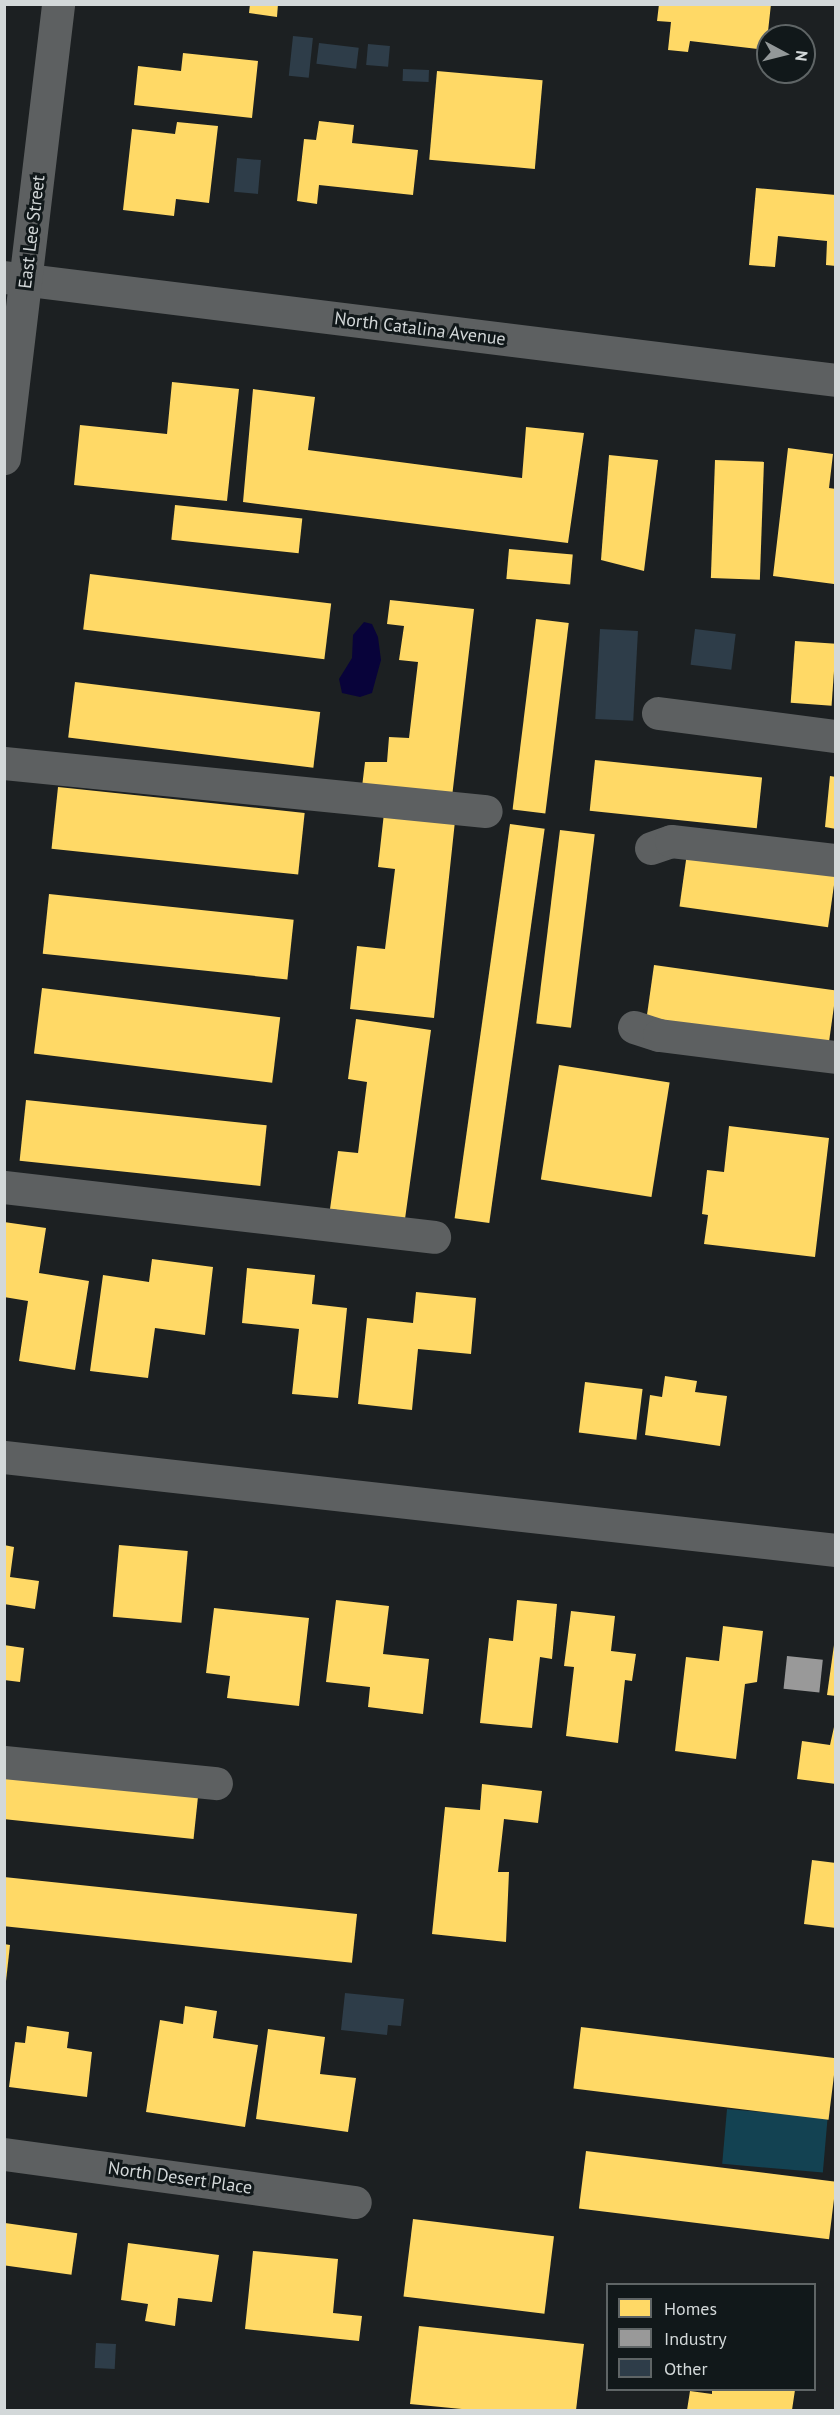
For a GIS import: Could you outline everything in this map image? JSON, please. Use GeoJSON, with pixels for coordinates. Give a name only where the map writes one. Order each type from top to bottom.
{"type":"FeatureCollection","features":[{"type":"Feature","properties":{"kind":"street","name":"East Lee Street"},"geometry":{"type":"LineString","coordinates":[[4,458],[16,279],[58,4]]}},
{"type":"Feature","properties":{"kind":"street","name":"North Catalina Avenue"},"geometry":{"type":"LineString","coordinates":[[16,279],[836,380]]}},
{"type":"Feature","properties":{"kind":"street"},"geometry":{"type":"LineString","coordinates":[[658,713],[836,736]]}},
{"type":"Feature","properties":{"kind":"street"},"geometry":{"type":"LineString","coordinates":[[4,763],[486,811]]}},
{"type":"Feature","properties":{"kind":"street"},"geometry":{"type":"LineString","coordinates":[[651,848],[671,841],[836,860]]}},
{"type":"Feature","properties":{"kind":"street"},"geometry":{"type":"LineString","coordinates":[[634,1027],[659,1035],[836,1058]]}},
{"type":"Feature","properties":{"kind":"street"},"geometry":{"type":"LineString","coordinates":[[4,1187],[434,1238]]}},
{"type":"Feature","properties":{"kind":"street"},"geometry":{"type":"LineString","coordinates":[[4,1457],[836,1550]]}},
{"type":"Feature","properties":{"kind":"street"},"geometry":{"type":"LineString","coordinates":[[4,1762],[216,1783]]}},
{"type":"Feature","properties":{"kind":"street","name":"North Desert Place"},"geometry":{"type":"LineString","coordinates":[[4,2154],[356,2202]]}},
{"type":"Feature","properties":{"kind":"shaded area"},"geometry":{"type":"Polygon","coordinates":[[[364,622],[372,624],[378,637],[381,660],[372,693],[360,697],[342,693],[339,679],[352,658],[353,635],[364,622]]]}},
{"type":"Feature","properties":{"kind":"shaded area"},"geometry":{"type":"Polygon","coordinates":[[[727,2109],[828,2118],[823,2173],[722,2164],[727,2109]]]}},
{"type":"Feature","properties":{"kind":"building: Homes"},"geometry":{"type":"Polygon","coordinates":[[[250,4],[278,4],[277,17],[249,13],[250,4]]]}},
{"type":"Feature","properties":{"kind":"building: Homes"},"geometry":{"type":"Polygon","coordinates":[[[659,4],[771,4],[769,24],[756,24],[756,49],[690,41],[688,52],[668,50],[671,22],[657,21],[659,4]]]}},
{"type":"Feature","properties":{"kind":"building: Homes"},"geometry":{"type":"Polygon","coordinates":[[[183,53],[258,61],[252,118],[134,105],[138,66],[181,71],[183,53]]]}},
{"type":"Feature","properties":{"kind":"building: Homes"},"geometry":{"type":"Polygon","coordinates":[[[437,71],[543,80],[535,169],[429,160],[437,71]]]}},
{"type":"Feature","properties":{"kind":"building: Homes"},"geometry":{"type":"Polygon","coordinates":[[[319,121],[354,125],[352,143],[418,150],[413,195],[319,185],[317,204],[297,201],[304,139],[316,140],[319,121]]]}},
{"type":"Feature","properties":{"kind":"building: Homes"},"geometry":{"type":"Polygon","coordinates":[[[177,122],[218,126],[209,203],[176,199],[174,216],[123,210],[132,129],[175,134],[177,122]]]}},
{"type":"Feature","properties":{"kind":"building: Homes"},"geometry":{"type":"Polygon","coordinates":[[[756,188],[836,195],[836,266],[826,265],[827,241],[778,236],[775,267],[749,265],[756,188]]]}},
{"type":"Feature","properties":{"kind":"building: Homes"},"geometry":{"type":"Polygon","coordinates":[[[172,382],[239,389],[227,501],[74,485],[80,425],[167,434],[172,382]]]}},
{"type":"Feature","properties":{"kind":"building: Homes"},"geometry":{"type":"Polygon","coordinates":[[[253,389],[315,397],[308,450],[522,478],[526,427],[584,433],[568,543],[243,502],[253,389]]]}},
{"type":"Feature","properties":{"kind":"building: Homes"},"geometry":{"type":"Polygon","coordinates":[[[788,448],[833,454],[829,488],[836,489],[834,584],[773,576],[788,448]]]}},
{"type":"Feature","properties":{"kind":"building: Homes"},"geometry":{"type":"Polygon","coordinates":[[[609,455],[658,460],[644,571],[601,560],[609,455]]]}},
{"type":"Feature","properties":{"kind":"building: Homes"},"geometry":{"type":"Polygon","coordinates":[[[715,460],[764,462],[760,580],[711,578],[715,460]]]}},
{"type":"Feature","properties":{"kind":"building: Homes"},"geometry":{"type":"Polygon","coordinates":[[[175,505],[302,518],[299,553],[171,540],[175,505]]]}},
{"type":"Feature","properties":{"kind":"building: Homes"},"geometry":{"type":"Polygon","coordinates":[[[509,549],[573,555],[570,584],[506,579],[509,549]]]}},
{"type":"Feature","properties":{"kind":"building: Homes"},"geometry":{"type":"Polygon","coordinates":[[[90,574],[331,604],[324,659],[83,630],[90,574]]]}},
{"type":"Feature","properties":{"kind":"building: Homes"},"geometry":{"type":"Polygon","coordinates":[[[390,600],[474,609],[452,797],[362,787],[365,762],[387,762],[389,737],[409,738],[418,662],[399,660],[404,626],[387,624],[390,600]]]}},
{"type":"Feature","properties":{"kind":"building: Homes"},"geometry":{"type":"Polygon","coordinates":[[[536,619],[569,623],[545,814],[513,810],[536,619]]]}},
{"type":"Feature","properties":{"kind":"building: Homes"},"geometry":{"type":"Polygon","coordinates":[[[795,641],[836,644],[832,706],[791,703],[795,641]]]}},
{"type":"Feature","properties":{"kind":"building: Homes"},"geometry":{"type":"Polygon","coordinates":[[[75,682],[320,712],[313,768],[68,738],[75,682]]]}},
{"type":"Feature","properties":{"kind":"building: Homes"},"geometry":{"type":"Polygon","coordinates":[[[595,760],[762,778],[757,828],[590,811],[595,760]]]}},
{"type":"Feature","properties":{"kind":"building: Homes"},"geometry":{"type":"Polygon","coordinates":[[[830,776],[836,777],[836,829],[825,827],[830,776]]]}},
{"type":"Feature","properties":{"kind":"building: Homes"},"geometry":{"type":"Polygon","coordinates":[[[58,787],[305,813],[298,875],[52,849],[58,787]]]}},
{"type":"Feature","properties":{"kind":"building: Homes"},"geometry":{"type":"Polygon","coordinates":[[[384,813],[455,821],[434,1018],[350,1009],[357,946],[385,949],[395,869],[378,867],[384,813]]]}},
{"type":"Feature","properties":{"kind":"building: Homes"},"geometry":{"type":"Polygon","coordinates":[[[510,824],[545,829],[489,1223],[455,1218],[510,824]]]}},
{"type":"Feature","properties":{"kind":"building: Homes"},"geometry":{"type":"Polygon","coordinates":[[[560,830],[595,834],[571,1028],[536,1024],[560,830]]]}},
{"type":"Feature","properties":{"kind":"building: Homes"},"geometry":{"type":"Polygon","coordinates":[[[687,853],[836,874],[828,927],[679,906],[687,853]]]}},
{"type":"Feature","properties":{"kind":"building: Homes"},"geometry":{"type":"Polygon","coordinates":[[[49,894],[294,920],[287,979],[43,954],[49,894]]]}},
{"type":"Feature","properties":{"kind":"building: Homes"},"geometry":{"type":"Polygon","coordinates":[[[654,965],[836,991],[828,1048],[646,1022],[654,965]]]}},
{"type":"Feature","properties":{"kind":"building: Homes"},"geometry":{"type":"Polygon","coordinates":[[[42,988],[280,1017],[272,1083],[34,1054],[42,988]]]}},
{"type":"Feature","properties":{"kind":"building: Homes"},"geometry":{"type":"Polygon","coordinates":[[[356,1019],[431,1030],[405,1219],[330,1209],[338,1151],[358,1153],[367,1082],[348,1079],[356,1019]]]}},
{"type":"Feature","properties":{"kind":"building: Homes"},"geometry":{"type":"Polygon","coordinates":[[[559,1065],[670,1083],[651,1197],[541,1180],[559,1065]]]}},
{"type":"Feature","properties":{"kind":"building: Homes"},"geometry":{"type":"Polygon","coordinates":[[[26,1100],[267,1125],[260,1186],[20,1161],[26,1100]]]}},
{"type":"Feature","properties":{"kind":"building: Homes"},"geometry":{"type":"Polygon","coordinates":[[[729,1126],[829,1138],[815,1257],[704,1244],[708,1215],[702,1214],[707,1170],[724,1172],[729,1126]]]}},
{"type":"Feature","properties":{"kind":"building: Homes"},"geometry":{"type":"Polygon","coordinates":[[[4,1222],[46,1228],[39,1273],[89,1281],[75,1370],[19,1361],[28,1301],[4,1297],[4,1222]]]}},
{"type":"Feature","properties":{"kind":"building: Homes"},"geometry":{"type":"Polygon","coordinates":[[[152,1259],[213,1267],[205,1335],[155,1328],[148,1378],[90,1371],[103,1275],[149,1282],[152,1259]]]}},
{"type":"Feature","properties":{"kind":"building: Homes"},"geometry":{"type":"Polygon","coordinates":[[[247,1268],[315,1275],[312,1304],[347,1308],[338,1398],[292,1394],[299,1329],[242,1323],[247,1268]]]}},
{"type":"Feature","properties":{"kind":"building: Homes"},"geometry":{"type":"Polygon","coordinates":[[[416,1292],[476,1298],[471,1354],[418,1349],[412,1410],[358,1404],[367,1318],[413,1323],[416,1292]]]}},
{"type":"Feature","properties":{"kind":"building: Homes"},"geometry":{"type":"Polygon","coordinates":[[[665,1376],[697,1381],[695,1392],[727,1396],[720,1446],[645,1435],[650,1395],[662,1397],[665,1376]]]}},
{"type":"Feature","properties":{"kind":"building: Homes"},"geometry":{"type":"Polygon","coordinates":[[[585,1382],[643,1389],[636,1440],[579,1433],[585,1382]]]}},
{"type":"Feature","properties":{"kind":"building: Homes"},"geometry":{"type":"Polygon","coordinates":[[[4,1545],[14,1547],[10,1577],[39,1581],[35,1609],[4,1604],[4,1545]]]}},
{"type":"Feature","properties":{"kind":"building: Homes"},"geometry":{"type":"Polygon","coordinates":[[[119,1545],[188,1551],[181,1623],[113,1617],[119,1545]]]}},
{"type":"Feature","properties":{"kind":"building: Homes"},"geometry":{"type":"Polygon","coordinates":[[[336,1600],[389,1606],[383,1654],[429,1659],[423,1714],[368,1707],[370,1687],[326,1682],[336,1600]]]}},
{"type":"Feature","properties":{"kind":"building: Homes"},"geometry":{"type":"Polygon","coordinates":[[[517,1600],[557,1604],[552,1659],[540,1657],[532,1728],[480,1723],[489,1638],[513,1641],[517,1600]]]}},
{"type":"Feature","properties":{"kind":"building: Homes"},"geometry":{"type":"Polygon","coordinates":[[[214,1608],[309,1618],[299,1706],[227,1698],[230,1676],[206,1673],[214,1608]]]}},
{"type":"Feature","properties":{"kind":"building: Homes"},"geometry":{"type":"Polygon","coordinates":[[[571,1611],[615,1616],[611,1651],[636,1654],[632,1681],[625,1680],[618,1743],[566,1736],[574,1667],[564,1666],[571,1611]]]}},
{"type":"Feature","properties":{"kind":"building: Homes"},"geometry":{"type":"Polygon","coordinates":[[[723,1626],[763,1631],[757,1682],[745,1684],[736,1759],[675,1751],[686,1657],[719,1661],[723,1626]]]}},
{"type":"Feature","properties":{"kind":"building: Homes"},"geometry":{"type":"Polygon","coordinates":[[[4,1645],[24,1648],[20,1682],[4,1680],[4,1645]]]}},
{"type":"Feature","properties":{"kind":"building: Homes"},"geometry":{"type":"Polygon","coordinates":[[[834,1645],[836,1645],[836,1696],[827,1695],[834,1645]]]}},
{"type":"Feature","properties":{"kind":"building: Homes"},"geometry":{"type":"Polygon","coordinates":[[[836,1718],[836,1784],[797,1779],[802,1741],[830,1745],[836,1718]]]}},
{"type":"Feature","properties":{"kind":"building: Homes"},"geometry":{"type":"Polygon","coordinates":[[[5,1777],[198,1797],[194,1839],[4,1819],[5,1777]]]}},
{"type":"Feature","properties":{"kind":"building: Homes"},"geometry":{"type":"Polygon","coordinates":[[[482,1784],[542,1791],[538,1823],[504,1819],[498,1872],[509,1872],[506,1942],[432,1934],[445,1807],[480,1810],[482,1784]]]}},
{"type":"Feature","properties":{"kind":"building: Homes"},"geometry":{"type":"Polygon","coordinates":[[[812,1860],[836,1863],[836,1928],[804,1924],[812,1860]]]}},
{"type":"Feature","properties":{"kind":"building: Homes"},"geometry":{"type":"Polygon","coordinates":[[[4,1877],[357,1914],[352,1963],[4,1926],[4,1877]]]}},
{"type":"Feature","properties":{"kind":"building: Homes"},"geometry":{"type":"Polygon","coordinates":[[[4,1944],[10,1945],[6,1981],[4,1981],[4,1944]]]}},
{"type":"Feature","properties":{"kind":"building: Homes"},"geometry":{"type":"Polygon","coordinates":[[[185,2006],[217,2011],[213,2038],[258,2045],[245,2127],[146,2112],[160,2020],[183,2024],[185,2006]]]}},
{"type":"Feature","properties":{"kind":"building: Homes"},"geometry":{"type":"Polygon","coordinates":[[[27,2026],[69,2032],[67,2048],[92,2052],[87,2097],[9,2087],[15,2042],[25,2043],[27,2026]]]}},
{"type":"Feature","properties":{"kind":"building: Homes"},"geometry":{"type":"Polygon","coordinates":[[[581,2027],[836,2058],[829,2120],[573,2089],[581,2027]]]}},
{"type":"Feature","properties":{"kind":"building: Homes"},"geometry":{"type":"Polygon","coordinates":[[[268,2029],[325,2037],[320,2074],[356,2078],[348,2132],[256,2119],[268,2029]]]}},
{"type":"Feature","properties":{"kind":"building: Homes"},"geometry":{"type":"Polygon","coordinates":[[[586,2151],[836,2182],[829,2239],[579,2209],[586,2151]]]}},
{"type":"Feature","properties":{"kind":"building: Homes"},"geometry":{"type":"Polygon","coordinates":[[[413,2219],[554,2236],[544,2314],[403,2296],[413,2219]]]}},
{"type":"Feature","properties":{"kind":"building: Homes"},"geometry":{"type":"Polygon","coordinates":[[[5,2223],[77,2233],[71,2275],[4,2265],[5,2223]]]}},
{"type":"Feature","properties":{"kind":"building: Homes"},"geometry":{"type":"Polygon","coordinates":[[[128,2243],[219,2255],[212,2302],[178,2298],[175,2326],[145,2321],[148,2304],[121,2300],[128,2243]]]}},
{"type":"Feature","properties":{"kind":"building: Homes"},"geometry":{"type":"Polygon","coordinates":[[[253,2251],[338,2259],[333,2313],[362,2316],[359,2341],[245,2329],[253,2251]]]}},
{"type":"Feature","properties":{"kind":"building: Homes"},"geometry":{"type":"Polygon","coordinates":[[[419,2326],[584,2344],[576,2410],[472,2410],[410,2404],[419,2326]]]}},
{"type":"Feature","properties":{"kind":"building: Homes"},"geometry":{"type":"Polygon","coordinates":[[[690,2391],[712,2394],[712,2391],[795,2391],[792,2410],[687,2410],[690,2391]]]}},
{"type":"Feature","properties":{"kind":"building: Industry"},"geometry":{"type":"Polygon","coordinates":[[[787,1656],[823,1660],[819,1693],[784,1689],[787,1656]]]}},
{"type":"Feature","properties":{"kind":"building: Other"},"geometry":{"type":"Polygon","coordinates":[[[293,36],[313,38],[309,78],[289,76],[293,36]]]}},
{"type":"Feature","properties":{"kind":"building: Other"},"geometry":{"type":"Polygon","coordinates":[[[319,43],[359,48],[356,69],[316,64],[319,43]]]}},
{"type":"Feature","properties":{"kind":"building: Other"},"geometry":{"type":"Polygon","coordinates":[[[368,44],[390,46],[388,67],[366,65],[368,44]]]}},
{"type":"Feature","properties":{"kind":"building: Other"},"geometry":{"type":"Polygon","coordinates":[[[403,69],[429,70],[429,82],[403,81],[403,69]]]}},
{"type":"Feature","properties":{"kind":"building: Other"},"geometry":{"type":"Polygon","coordinates":[[[237,158],[261,160],[258,194],[234,192],[237,158]]]}},
{"type":"Feature","properties":{"kind":"building: Other"},"geometry":{"type":"Polygon","coordinates":[[[600,629],[638,631],[633,721],[595,719],[600,629]]]}},
{"type":"Feature","properties":{"kind":"building: Other"},"geometry":{"type":"Polygon","coordinates":[[[695,629],[736,634],[731,670],[691,665],[695,629]]]}},
{"type":"Feature","properties":{"kind":"building: Other"},"geometry":{"type":"Polygon","coordinates":[[[345,1993],[404,1999],[401,2026],[388,2025],[387,2035],[341,2030],[345,1993]]]}},
{"type":"Feature","properties":{"kind":"building: Other"},"geometry":{"type":"Polygon","coordinates":[[[96,2343],[116,2344],[115,2369],[95,2368],[96,2343]]]}}]}
